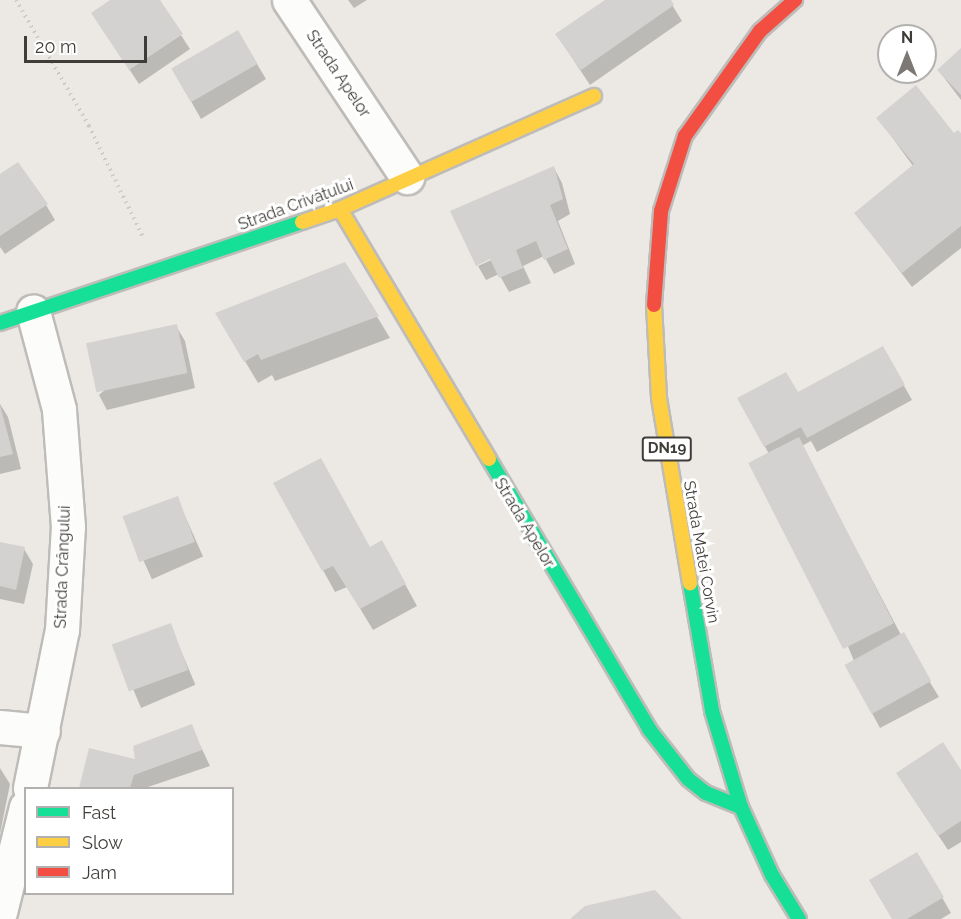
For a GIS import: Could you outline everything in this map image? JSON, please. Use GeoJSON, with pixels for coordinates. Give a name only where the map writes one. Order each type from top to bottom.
{"type":"FeatureCollection","features":[{"type":"Feature","properties":{"kind":"street","name":"Strada Apelor"},"geometry":{"type":"LineString","coordinates":[[289,0],[407,177]]}},
{"type":"Feature","properties":{"kind":"street","name":"Strada Matei Corvin"},"geometry":{"type":"LineString","coordinates":[[795,0],[760,31],[685,136],[661,211],[653,290],[659,398],[681,539],[712,711],[741,807],[772,875],[799,919]]}},
{"type":"Feature","properties":{"kind":"street","name":"Strada Crivățului"},"geometry":{"type":"LineString","coordinates":[[0,323],[340,209],[407,177],[594,96]]}},
{"type":"Feature","properties":{"kind":"street","name":"Strada Apelor"},"geometry":{"type":"LineString","coordinates":[[340,209],[649,729],[688,780],[706,793],[741,807]]}},
{"type":"Feature","properties":{"kind":"street","name":"Strada Crângului"},"geometry":{"type":"LineString","coordinates":[[30,787],[62,630],[68,527],[59,409],[33,311]]}},
{"type":"Feature","properties":{"kind":"street"},"geometry":{"type":"LineString","coordinates":[[0,727],[43,731]]}},
{"type":"Feature","properties":{"kind":"street"},"geometry":{"type":"LineString","coordinates":[[0,912],[24,815]]}},
{"type":"Feature","properties":{"kind":"path"},"geometry":{"type":"LineString","coordinates":[[16,0],[89,126],[136,219],[156,271]]}},
{"type":"Feature","properties":{"kind":"building"},"geometry":{"type":"Polygon","coordinates":[[[110,0],[160,0],[183,34],[129,70],[91,13],[110,0]]]}},
{"type":"Feature","properties":{"kind":"building"},"geometry":{"type":"Polygon","coordinates":[[[605,0],[671,0],[674,5],[581,70],[555,34],[605,0]]]}},
{"type":"Feature","properties":{"kind":"building"},"geometry":{"type":"Polygon","coordinates":[[[238,30],[258,64],[191,102],[171,68],[238,30]]]}},
{"type":"Feature","properties":{"kind":"building"},"geometry":{"type":"Polygon","coordinates":[[[961,48],[961,95],[937,70],[961,48]]]}},
{"type":"Feature","properties":{"kind":"building"},"geometry":{"type":"Polygon","coordinates":[[[916,85],[954,133],[958,130],[961,133],[961,226],[902,273],[854,213],[914,164],[876,118],[916,85]]]}},
{"type":"Feature","properties":{"kind":"building"},"geometry":{"type":"Polygon","coordinates":[[[18,162],[48,204],[0,236],[0,174],[18,162]]]}},
{"type":"Feature","properties":{"kind":"building"},"geometry":{"type":"Polygon","coordinates":[[[554,166],[563,199],[550,205],[568,249],[544,260],[536,241],[516,250],[523,268],[499,278],[490,259],[476,266],[450,211],[554,166]]]}},
{"type":"Feature","properties":{"kind":"building"},"geometry":{"type":"Polygon","coordinates":[[[345,262],[379,316],[261,360],[258,354],[244,362],[215,313],[345,262]]]}},
{"type":"Feature","properties":{"kind":"building"},"geometry":{"type":"Polygon","coordinates":[[[177,324],[187,373],[96,392],[86,343],[177,324]]]}},
{"type":"Feature","properties":{"kind":"building"},"geometry":{"type":"Polygon","coordinates":[[[883,346],[905,385],[807,438],[801,427],[764,447],[737,398],[786,372],[798,392],[883,346]]]}},
{"type":"Feature","properties":{"kind":"building"},"geometry":{"type":"Polygon","coordinates":[[[0,405],[13,454],[0,457],[0,405]]]}},
{"type":"Feature","properties":{"kind":"building"},"geometry":{"type":"Polygon","coordinates":[[[799,437],[894,623],[843,649],[748,463],[799,437]]]}},
{"type":"Feature","properties":{"kind":"building"},"geometry":{"type":"Polygon","coordinates":[[[321,458],[370,547],[382,540],[406,584],[360,609],[333,566],[322,571],[273,483],[321,458]]]}},
{"type":"Feature","properties":{"kind":"building"},"geometry":{"type":"Polygon","coordinates":[[[178,496],[195,542],[139,562],[123,516],[178,496]]]}},
{"type":"Feature","properties":{"kind":"building"},"geometry":{"type":"Polygon","coordinates":[[[0,542],[25,547],[16,590],[0,586],[0,542]]]}},
{"type":"Feature","properties":{"kind":"building"},"geometry":{"type":"Polygon","coordinates":[[[171,623],[188,670],[129,692],[112,645],[171,623]]]}},
{"type":"Feature","properties":{"kind":"building"},"geometry":{"type":"Polygon","coordinates":[[[904,632],[931,681],[872,714],[845,665],[904,632]]]}},
{"type":"Feature","properties":{"kind":"building"},"geometry":{"type":"Polygon","coordinates":[[[192,724],[202,750],[134,775],[130,787],[79,787],[89,748],[135,759],[133,746],[192,724]]]}},
{"type":"Feature","properties":{"kind":"building"},"geometry":{"type":"Polygon","coordinates":[[[943,742],[961,770],[961,821],[938,836],[896,773],[943,742]]]}},
{"type":"Feature","properties":{"kind":"building"},"geometry":{"type":"Polygon","coordinates":[[[917,852],[944,897],[907,919],[892,919],[869,880],[917,852]]]}},
{"type":"Feature","properties":{"kind":"building"},"geometry":{"type":"Polygon","coordinates":[[[655,890],[682,919],[570,919],[585,906],[655,890]]]}},
{"type":"Feature","properties":{"kind":"traffic: fast"},"geometry":{"type":"LineString","coordinates":[[0,323],[302,222]]}},
{"type":"Feature","properties":{"kind":"traffic: fast"},"geometry":{"type":"LineString","coordinates":[[489,459],[649,729],[688,779],[706,793],[741,807]]}},
{"type":"Feature","properties":{"kind":"traffic: fast"},"geometry":{"type":"LineString","coordinates":[[690,583],[712,711],[741,807],[772,875],[799,919]]}},
{"type":"Feature","properties":{"kind":"traffic: slow"},"geometry":{"type":"LineString","coordinates":[[302,222],[340,209],[594,96]]}},
{"type":"Feature","properties":{"kind":"traffic: slow"},"geometry":{"type":"LineString","coordinates":[[340,209],[489,459]]}},
{"type":"Feature","properties":{"kind":"traffic: slow"},"geometry":{"type":"LineString","coordinates":[[654,305],[659,398],[690,583]]}},
{"type":"Feature","properties":{"kind":"traffic: jam"},"geometry":{"type":"LineString","coordinates":[[654,305],[661,211],[685,136],[760,31],[795,0]]}}]}
